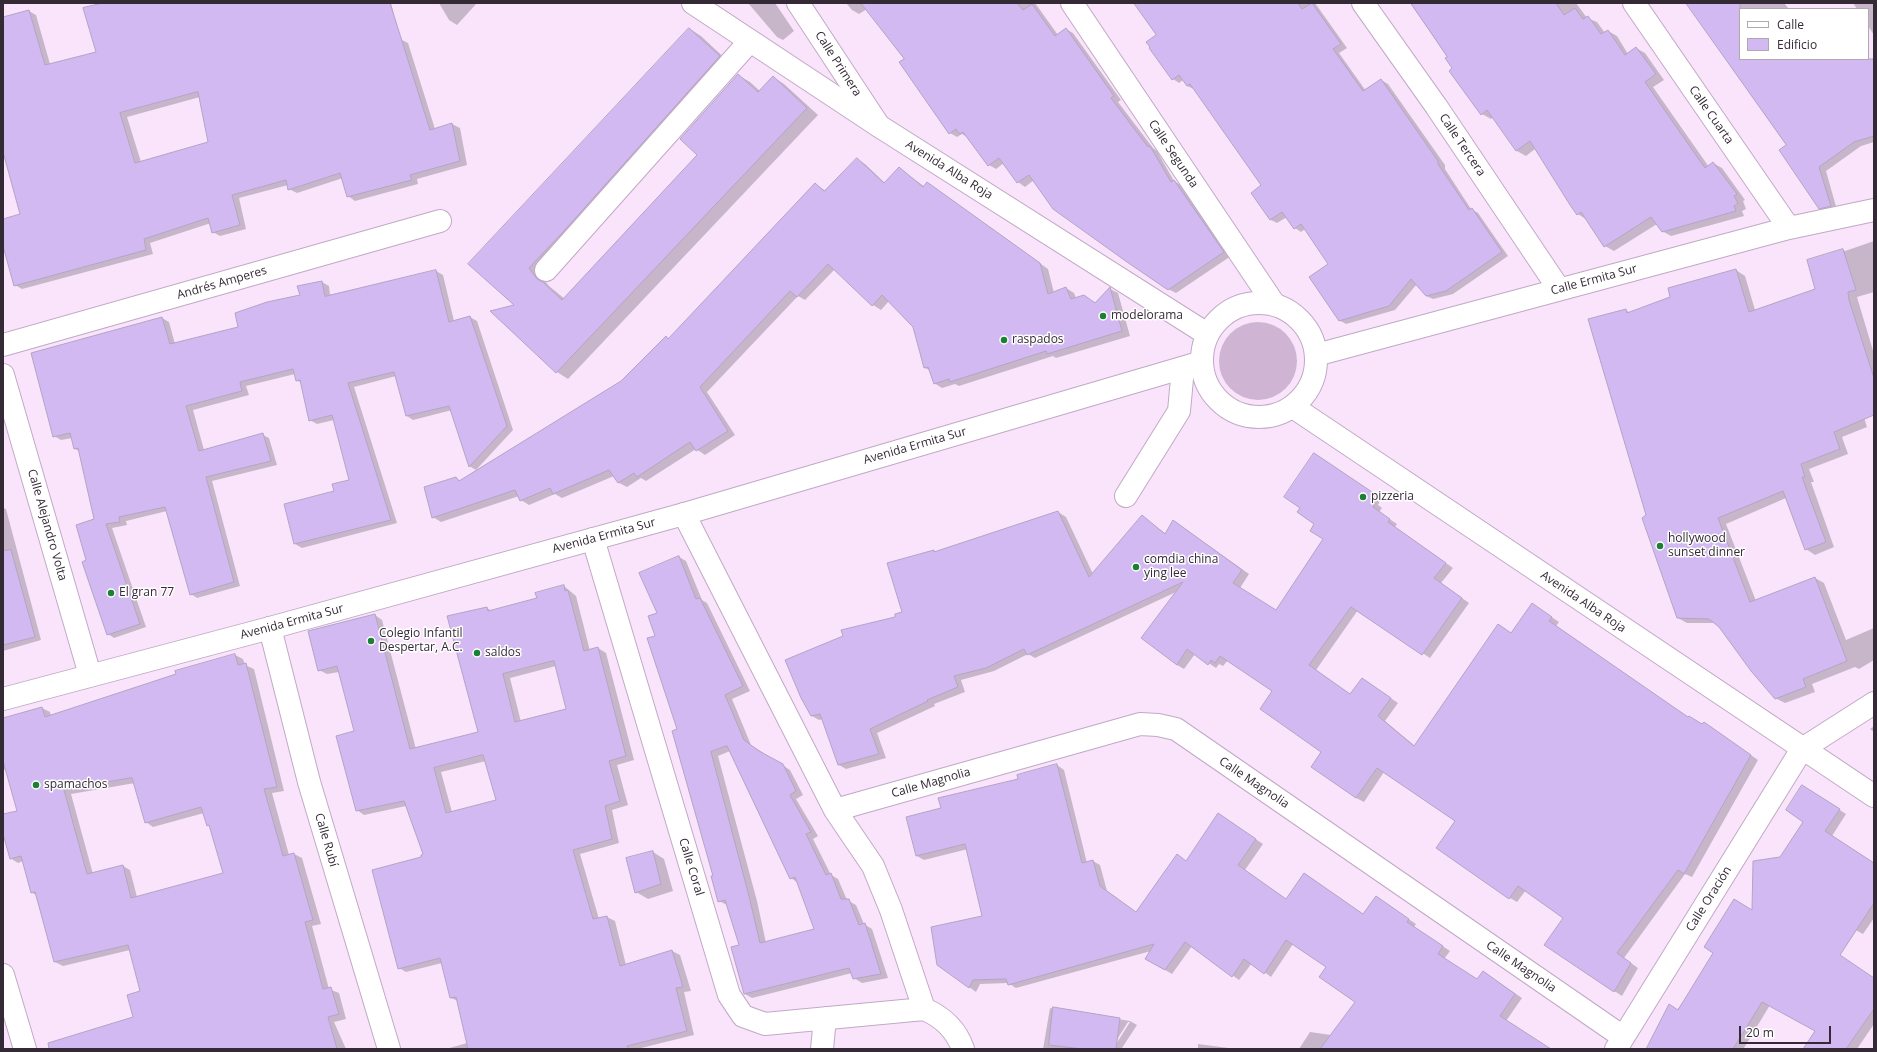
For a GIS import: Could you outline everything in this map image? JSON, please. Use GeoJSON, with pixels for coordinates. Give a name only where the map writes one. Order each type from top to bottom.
{"type":"FeatureCollection","features":[{"type":"Feature","properties":{"kind":"street","name":"Avenida Alba Roja"},"geometry":{"type":"LineString","coordinates":[[693,3],[879,126],[1207,334]]}},
{"type":"Feature","properties":{"kind":"street","name":"Calle Primera"},"geometry":{"type":"LineString","coordinates":[[798,3],[879,126]]}},
{"type":"Feature","properties":{"kind":"street","name":"Calle Segunda"},"geometry":{"type":"LineString","coordinates":[[1072,3],[1274,304]]}},
{"type":"Feature","properties":{"kind":"street","name":"Calle Tercera"},"geometry":{"type":"LineString","coordinates":[[1363,3],[1436,106],[1559,289]]}},
{"type":"Feature","properties":{"kind":"street","name":"Calle Cuarta"},"geometry":{"type":"LineString","coordinates":[[1634,3],[1789,228]]}},
{"type":"Feature","properties":{"kind":"street"},"geometry":{"type":"LineString","coordinates":[[546,270],[750,41]]}},
{"type":"Feature","properties":{"kind":"street","name":"Calle Ermita Sur"},"geometry":{"type":"LineString","coordinates":[[1316,355],[1789,228],[1874,210]]}},
{"type":"Feature","properties":{"kind":"street","name":"Andrés Amperes"},"geometry":{"type":"LineString","coordinates":[[3,345],[440,221]]}},
{"type":"Feature","properties":{"kind":"street"},"geometry":{"type":"LineString","coordinates":[[1126,496],[1179,412],[1192,365],[1202,354],[1207,334],[1219,319],[1235,307],[1254,303],[1274,304],[1292,312],[1306,327],[1314,343],[1316,355],[1314,378],[1306,394],[1293,407],[1277,414],[1259,418],[1242,415],[1226,406],[1211,392],[1203,374],[1192,365]]}},
{"type":"Feature","properties":{"kind":"street","name":"Avenida Ermita Sur"},"geometry":{"type":"LineString","coordinates":[[3,699],[270,628],[684,514],[1192,365]]}},
{"type":"Feature","properties":{"kind":"street","name":"Calle Alejandro Volta"},"geometry":{"type":"LineString","coordinates":[[3,375],[90,675]]}},
{"type":"Feature","properties":{"kind":"street","name":"Avenida Alba Roja"},"geometry":{"type":"LineString","coordinates":[[1293,407],[1874,796]]}},
{"type":"Feature","properties":{"kind":"street"},"geometry":{"type":"LineString","coordinates":[[684,514],[835,810],[873,866],[891,910],[924,1009],[937,1014],[948,1024],[959,1037],[963,1049]]}},
{"type":"Feature","properties":{"kind":"street","name":"Calle Coral"},"geometry":{"type":"LineString","coordinates":[[593,539],[729,995],[743,1016],[765,1024],[924,1009]]}},
{"type":"Feature","properties":{"kind":"street","name":"Calle Rubí"},"geometry":{"type":"LineString","coordinates":[[270,628],[309,782],[389,1049]]}},
{"type":"Feature","properties":{"kind":"street"},"geometry":{"type":"LineString","coordinates":[[1802,749],[1874,703]]}},
{"type":"Feature","properties":{"kind":"street","name":"Calle Magnolia"},"geometry":{"type":"LineString","coordinates":[[835,810],[1140,724],[1158,725],[1176,729],[1620,1043]]}},
{"type":"Feature","properties":{"kind":"street","name":"Calle Oración"},"geometry":{"type":"LineString","coordinates":[[1620,1043],[1802,749]]}},
{"type":"Feature","properties":{"kind":"street"},"geometry":{"type":"LineString","coordinates":[[3,975],[25,1049]]}},
{"type":"Feature","properties":{"kind":"street"},"geometry":{"type":"LineString","coordinates":[[822,1049],[825,1018]]}},
{"type":"Feature","properties":{"kind":"shaded area"},"geometry":{"type":"Polygon","coordinates":[[[1258,322],[1273,325],[1286,333],[1294,346],[1297,361],[1294,376],[1286,389],[1273,397],[1258,400],[1243,397],[1230,389],[1222,376],[1219,361],[1222,346],[1230,333],[1243,325],[1258,322]]]}},
{"type":"Feature","properties":{"kind":"building"},"geometry":{"type":"Polygon","coordinates":[[[103,3],[390,3],[430,130],[452,123],[460,161],[410,175],[412,180],[347,197],[340,173],[288,190],[286,180],[232,195],[240,225],[212,233],[208,218],[144,239],[146,250],[14,286],[3,246],[3,219],[20,214],[3,152],[3,17],[29,10],[45,65],[96,52],[83,8],[103,3]],[[198,92],[120,113],[135,163],[208,142],[198,92]]]}},
{"type":"Feature","properties":{"kind":"building"},"geometry":{"type":"Polygon","coordinates":[[[861,3],[1017,3],[1023,10],[1032,4],[1055,36],[1066,28],[1114,96],[1111,98],[1148,147],[1150,146],[1171,182],[1174,180],[1224,252],[1168,290],[1127,262],[1053,209],[1029,175],[1017,183],[999,158],[988,166],[963,132],[960,134],[956,129],[949,134],[899,62],[904,59],[861,3]]]}},
{"type":"Feature","properties":{"kind":"building"},"geometry":{"type":"Polygon","coordinates":[[[1134,3],[1298,3],[1302,9],[1312,3],[1341,44],[1333,49],[1363,91],[1381,79],[1438,161],[1438,164],[1469,210],[1472,208],[1502,252],[1446,291],[1426,296],[1411,279],[1389,306],[1339,321],[1309,277],[1328,264],[1301,224],[1294,229],[1282,212],[1270,220],[1251,193],[1261,185],[1190,84],[1187,86],[1179,75],[1172,80],[1149,48],[1150,47],[1146,42],[1156,35],[1134,3]]]}},
{"type":"Feature","properties":{"kind":"building"},"geometry":{"type":"Polygon","coordinates":[[[1411,3],[1556,3],[1564,15],[1575,8],[1583,19],[1588,16],[1601,34],[1608,30],[1625,55],[1636,47],[1656,74],[1645,82],[1705,168],[1713,162],[1737,194],[1734,196],[1738,203],[1734,206],[1736,211],[1662,232],[1651,217],[1604,247],[1581,212],[1577,215],[1570,205],[1530,141],[1516,151],[1487,110],[1481,115],[1449,71],[1452,68],[1445,58],[1447,57],[1411,3]]]}},
{"type":"Feature","properties":{"kind":"building"},"geometry":{"type":"Polygon","coordinates":[[[1686,3],[1740,3],[1739,60],[1874,59],[1874,136],[1854,142],[1819,167],[1831,206],[1819,209],[1779,150],[1786,145],[1686,3]]]}},
{"type":"Feature","properties":{"kind":"building"},"geometry":{"type":"Polygon","coordinates":[[[689,28],[720,56],[529,268],[537,279],[543,282],[562,300],[697,155],[680,139],[738,74],[758,92],[773,76],[807,108],[556,373],[490,311],[514,305],[468,264],[689,28]]]}},
{"type":"Feature","properties":{"kind":"building"},"geometry":{"type":"Polygon","coordinates":[[[857,158],[884,183],[899,167],[923,187],[927,182],[1040,263],[1048,294],[1066,287],[1071,299],[1084,295],[1095,303],[1110,287],[1122,331],[1047,354],[1046,351],[950,382],[949,379],[934,384],[928,367],[924,368],[913,327],[882,295],[872,306],[828,264],[797,297],[790,291],[700,387],[728,431],[696,451],[690,442],[637,477],[634,473],[618,483],[609,470],[553,494],[550,488],[520,501],[515,490],[432,518],[424,487],[456,477],[459,481],[621,381],[666,336],[668,339],[815,183],[824,191],[857,158]]]}},
{"type":"Feature","properties":{"kind":"building"},"geometry":{"type":"Polygon","coordinates":[[[1843,249],[1856,290],[1848,292],[1849,300],[1874,378],[1874,415],[1834,432],[1840,449],[1801,464],[1805,477],[1802,477],[1826,542],[1805,550],[1783,491],[1718,518],[1750,602],[1815,577],[1847,661],[1803,679],[1806,687],[1775,699],[1751,671],[1719,627],[1709,619],[1677,618],[1642,518],[1646,515],[1588,319],[1626,309],[1627,313],[1670,297],[1668,288],[1736,269],[1749,312],[1815,289],[1807,260],[1843,249]]]}},
{"type":"Feature","properties":{"kind":"building"},"geometry":{"type":"Polygon","coordinates":[[[436,270],[449,322],[470,316],[507,426],[469,467],[449,406],[406,416],[394,372],[348,383],[391,520],[294,544],[284,504],[334,491],[332,484],[349,480],[332,415],[309,421],[300,380],[296,381],[293,369],[240,382],[242,391],[186,406],[199,451],[263,433],[271,461],[206,477],[234,582],[190,595],[165,507],[119,517],[120,522],[106,524],[140,624],[107,635],[82,562],[86,560],[76,525],[94,519],[78,448],[74,449],[70,433],[53,437],[31,353],[162,317],[170,344],[238,327],[235,313],[267,302],[300,295],[297,286],[322,281],[325,296],[436,270]]]}},
{"type":"Feature","properties":{"kind":"building"},"geometry":{"type":"Polygon","coordinates":[[[1314,453],[1375,494],[1371,500],[1375,503],[1373,507],[1390,519],[1388,522],[1446,563],[1434,578],[1462,598],[1422,655],[1351,607],[1309,665],[1350,694],[1362,678],[1391,698],[1378,716],[1414,746],[1498,624],[1511,633],[1532,603],[1552,617],[1549,621],[1688,717],[1689,716],[1702,724],[1704,722],[1751,755],[1684,874],[1678,870],[1617,953],[1631,963],[1614,992],[1544,945],[1563,918],[1518,886],[1509,899],[1436,848],[1455,821],[1377,768],[1356,798],[1311,767],[1321,752],[1260,709],[1272,691],[1220,656],[1215,663],[1211,660],[1208,665],[1187,649],[1177,665],[1141,638],[1183,582],[1027,655],[1024,649],[986,668],[954,676],[958,687],[927,700],[928,701],[870,729],[879,754],[838,765],[820,714],[811,716],[801,698],[785,660],[843,636],[841,630],[895,617],[895,614],[902,612],[887,563],[934,550],[934,552],[1058,511],[1089,577],[1142,515],[1165,534],[1173,520],[1242,570],[1233,583],[1276,610],[1323,539],[1310,531],[1314,524],[1297,512],[1300,508],[1284,497],[1314,453]]]}},
{"type":"Feature","properties":{"kind":"building"},"geometry":{"type":"Polygon","coordinates":[[[11,550],[35,637],[3,645],[3,551],[11,550]]]}},
{"type":"Feature","properties":{"kind":"building"},"geometry":{"type":"Polygon","coordinates":[[[679,556],[696,599],[700,598],[743,686],[725,695],[744,740],[759,751],[783,764],[796,791],[790,795],[811,832],[806,834],[826,875],[831,873],[841,899],[849,899],[859,925],[865,923],[881,974],[853,979],[849,968],[744,994],[731,947],[739,945],[725,900],[718,902],[711,876],[713,876],[672,731],[677,729],[647,638],[655,636],[648,616],[657,613],[639,573],[679,556]],[[727,746],[711,752],[760,943],[814,929],[795,877],[790,879],[727,746]]]}},
{"type":"Feature","properties":{"kind":"building"},"geometry":{"type":"Polygon","coordinates":[[[564,585],[565,591],[568,590],[584,651],[598,647],[626,756],[609,761],[620,801],[605,806],[612,839],[573,850],[593,919],[607,916],[620,966],[672,950],[683,987],[676,988],[687,1031],[627,1046],[628,1049],[468,1049],[456,997],[450,998],[440,958],[398,969],[372,870],[421,857],[423,854],[404,801],[356,811],[336,736],[354,731],[337,666],[318,671],[308,631],[375,614],[410,749],[478,732],[447,616],[487,607],[488,611],[537,598],[535,593],[564,585]],[[554,661],[503,674],[515,722],[566,709],[554,661]],[[483,755],[434,768],[446,813],[496,800],[483,755]]]}},
{"type":"Feature","properties":{"kind":"building"},"geometry":{"type":"Polygon","coordinates":[[[235,654],[238,665],[246,663],[277,787],[264,789],[283,856],[294,853],[313,920],[305,922],[323,989],[331,987],[339,1014],[328,1017],[337,1049],[49,1049],[48,1043],[133,1017],[127,995],[140,991],[128,945],[54,962],[35,892],[31,893],[21,856],[10,859],[3,834],[3,814],[17,811],[3,761],[3,718],[42,707],[45,717],[176,674],[175,671],[235,654]],[[132,778],[64,790],[87,874],[123,865],[131,898],[223,873],[209,825],[207,826],[201,807],[145,823],[132,778]]]}},
{"type":"Feature","properties":{"kind":"building"},"geometry":{"type":"Polygon","coordinates":[[[1057,764],[1082,863],[1093,860],[1100,886],[1136,912],[1177,854],[1186,861],[1218,813],[1256,839],[1238,865],[1286,899],[1304,873],[1363,914],[1376,896],[1409,919],[1407,922],[1443,946],[1438,954],[1477,979],[1483,971],[1515,994],[1500,1016],[1551,1049],[1320,1049],[1355,1002],[1319,977],[1326,967],[1286,940],[1264,974],[1244,959],[1232,977],[1185,942],[1165,970],[1145,959],[1154,944],[1008,985],[1006,979],[973,980],[969,988],[937,965],[931,927],[982,916],[965,844],[916,856],[906,817],[941,808],[938,798],[1018,779],[1017,775],[1057,764]]]}},
{"type":"Feature","properties":{"kind":"building"},"geometry":{"type":"Polygon","coordinates":[[[1802,785],[1840,809],[1825,831],[1874,863],[1874,903],[1840,955],[1874,978],[1874,1009],[1846,1049],[1803,1049],[1815,1031],[1762,1002],[1733,1049],[1646,1049],[1669,1004],[1678,1010],[1713,953],[1704,947],[1734,899],[1752,910],[1753,861],[1780,857],[1803,822],[1786,810],[1802,785]]]}},
{"type":"Feature","properties":{"kind":"building"},"geometry":{"type":"Polygon","coordinates":[[[653,851],[661,884],[635,893],[626,858],[653,851]]]}},
{"type":"Feature","properties":{"kind":"building"},"geometry":{"type":"Polygon","coordinates":[[[1053,1007],[1120,1018],[1116,1049],[1083,1049],[1049,1045],[1053,1007]]]}},
{"type":"Feature","properties":{"kind":"place","name":"modelorama"},"geometry":{"type":"Point","coordinates":[1103,316]}},
{"type":"Feature","properties":{"kind":"place","name":"raspados"},"geometry":{"type":"Point","coordinates":[1004,340]}},
{"type":"Feature","properties":{"kind":"place","name":"pizzeria"},"geometry":{"type":"Point","coordinates":[1363,497]}},
{"type":"Feature","properties":{"kind":"place","name":"hollywood sunset dinner"},"geometry":{"type":"Point","coordinates":[1660,546]}},
{"type":"Feature","properties":{"kind":"place","name":"comdia china ying lee"},"geometry":{"type":"Point","coordinates":[1136,567]}},
{"type":"Feature","properties":{"kind":"place","name":"El gran 77"},"geometry":{"type":"Point","coordinates":[111,593]}},
{"type":"Feature","properties":{"kind":"place","name":"Colegio Infantil Despertar, A.C."},"geometry":{"type":"Point","coordinates":[371,641]}},
{"type":"Feature","properties":{"kind":"place","name":"saldos"},"geometry":{"type":"Point","coordinates":[477,653]}},
{"type":"Feature","properties":{"kind":"place","name":"spamachos"},"geometry":{"type":"Point","coordinates":[36,785]}}]}
